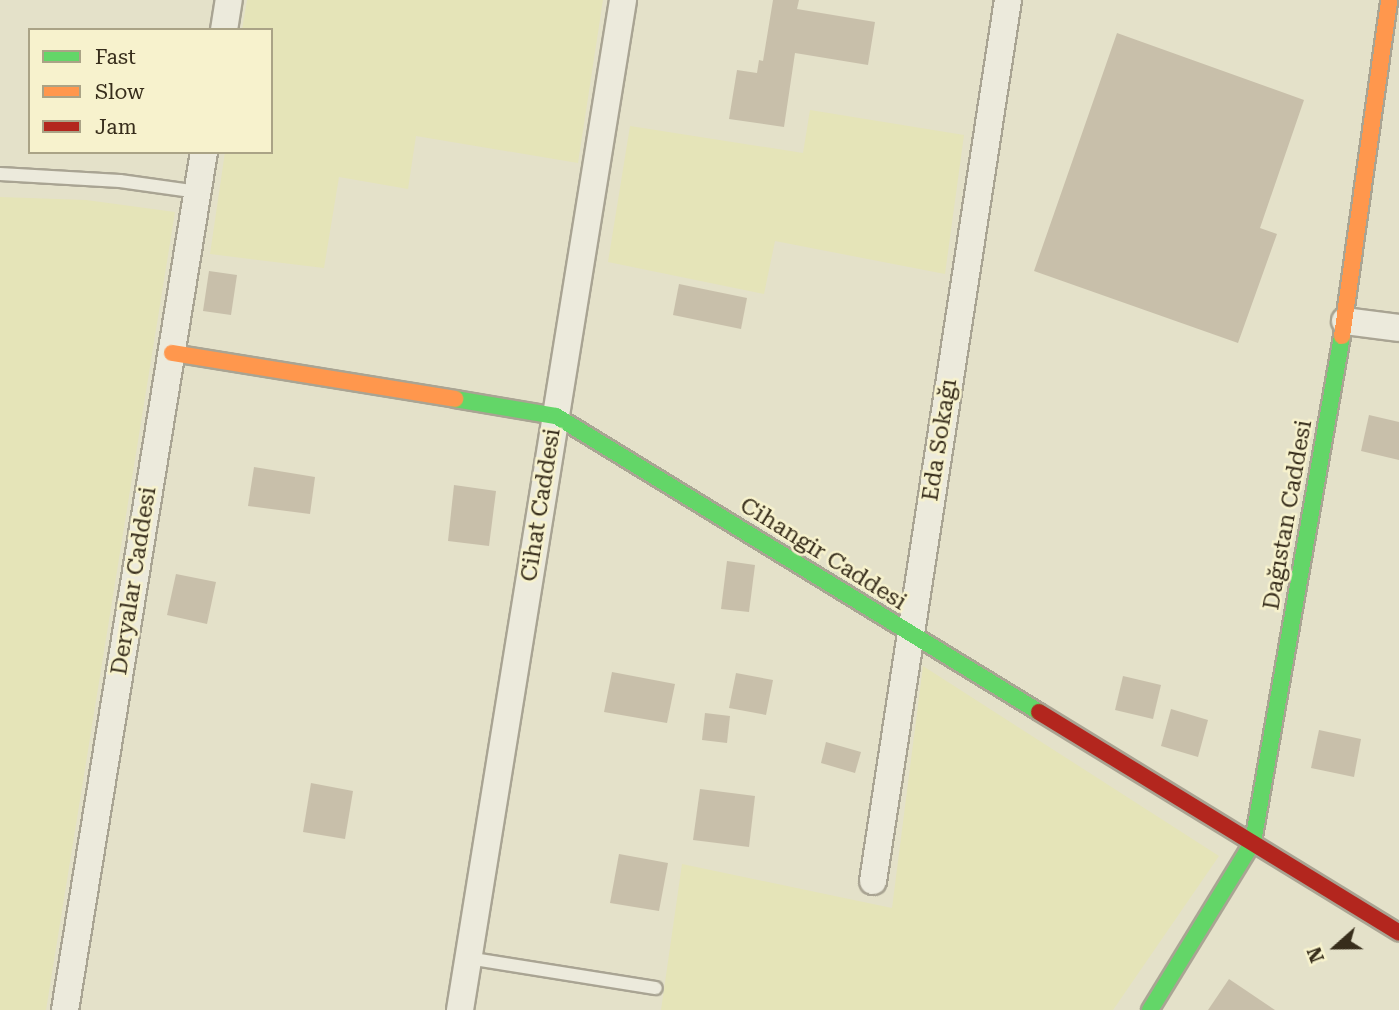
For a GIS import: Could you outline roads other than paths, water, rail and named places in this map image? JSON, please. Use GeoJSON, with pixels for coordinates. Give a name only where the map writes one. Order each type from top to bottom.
{"type":"FeatureCollection","features":[{"type":"Feature","properties":{"kind":"street"},"geometry":{"type":"LineString","coordinates":[[224,28],[229,0]]}},
{"type":"Feature","properties":{"kind":"street","name":"Cihat Caddesi"},"geometry":{"type":"LineString","coordinates":[[460,1010],[623,0]]}},
{"type":"Feature","properties":{"kind":"street","name":"Eda Sokağı"},"geometry":{"type":"LineString","coordinates":[[873,881],[1008,0]]}},
{"type":"Feature","properties":{"kind":"street","name":"Dağıstan Caddesi"},"geometry":{"type":"LineString","coordinates":[[1150,1010],[1253,842],[1345,321],[1389,0]]}},
{"type":"Feature","properties":{"kind":"street","name":"Deryalar Caddesi"},"geometry":{"type":"LineString","coordinates":[[65,1010],[204,154]]}},
{"type":"Feature","properties":{"kind":"street"},"geometry":{"type":"LineString","coordinates":[[1345,321],[1399,328]]}},
{"type":"Feature","properties":{"kind":"street","name":"Cihangir Caddesi"},"geometry":{"type":"LineString","coordinates":[[172,353],[556,416],[1399,933]]}},
{"type":"Feature","properties":{"kind":"lane"},"geometry":{"type":"LineString","coordinates":[[0,174],[120,181],[198,192]]}},
{"type":"Feature","properties":{"kind":"lane"},"geometry":{"type":"LineString","coordinates":[[468,958],[656,988]]}}]}
